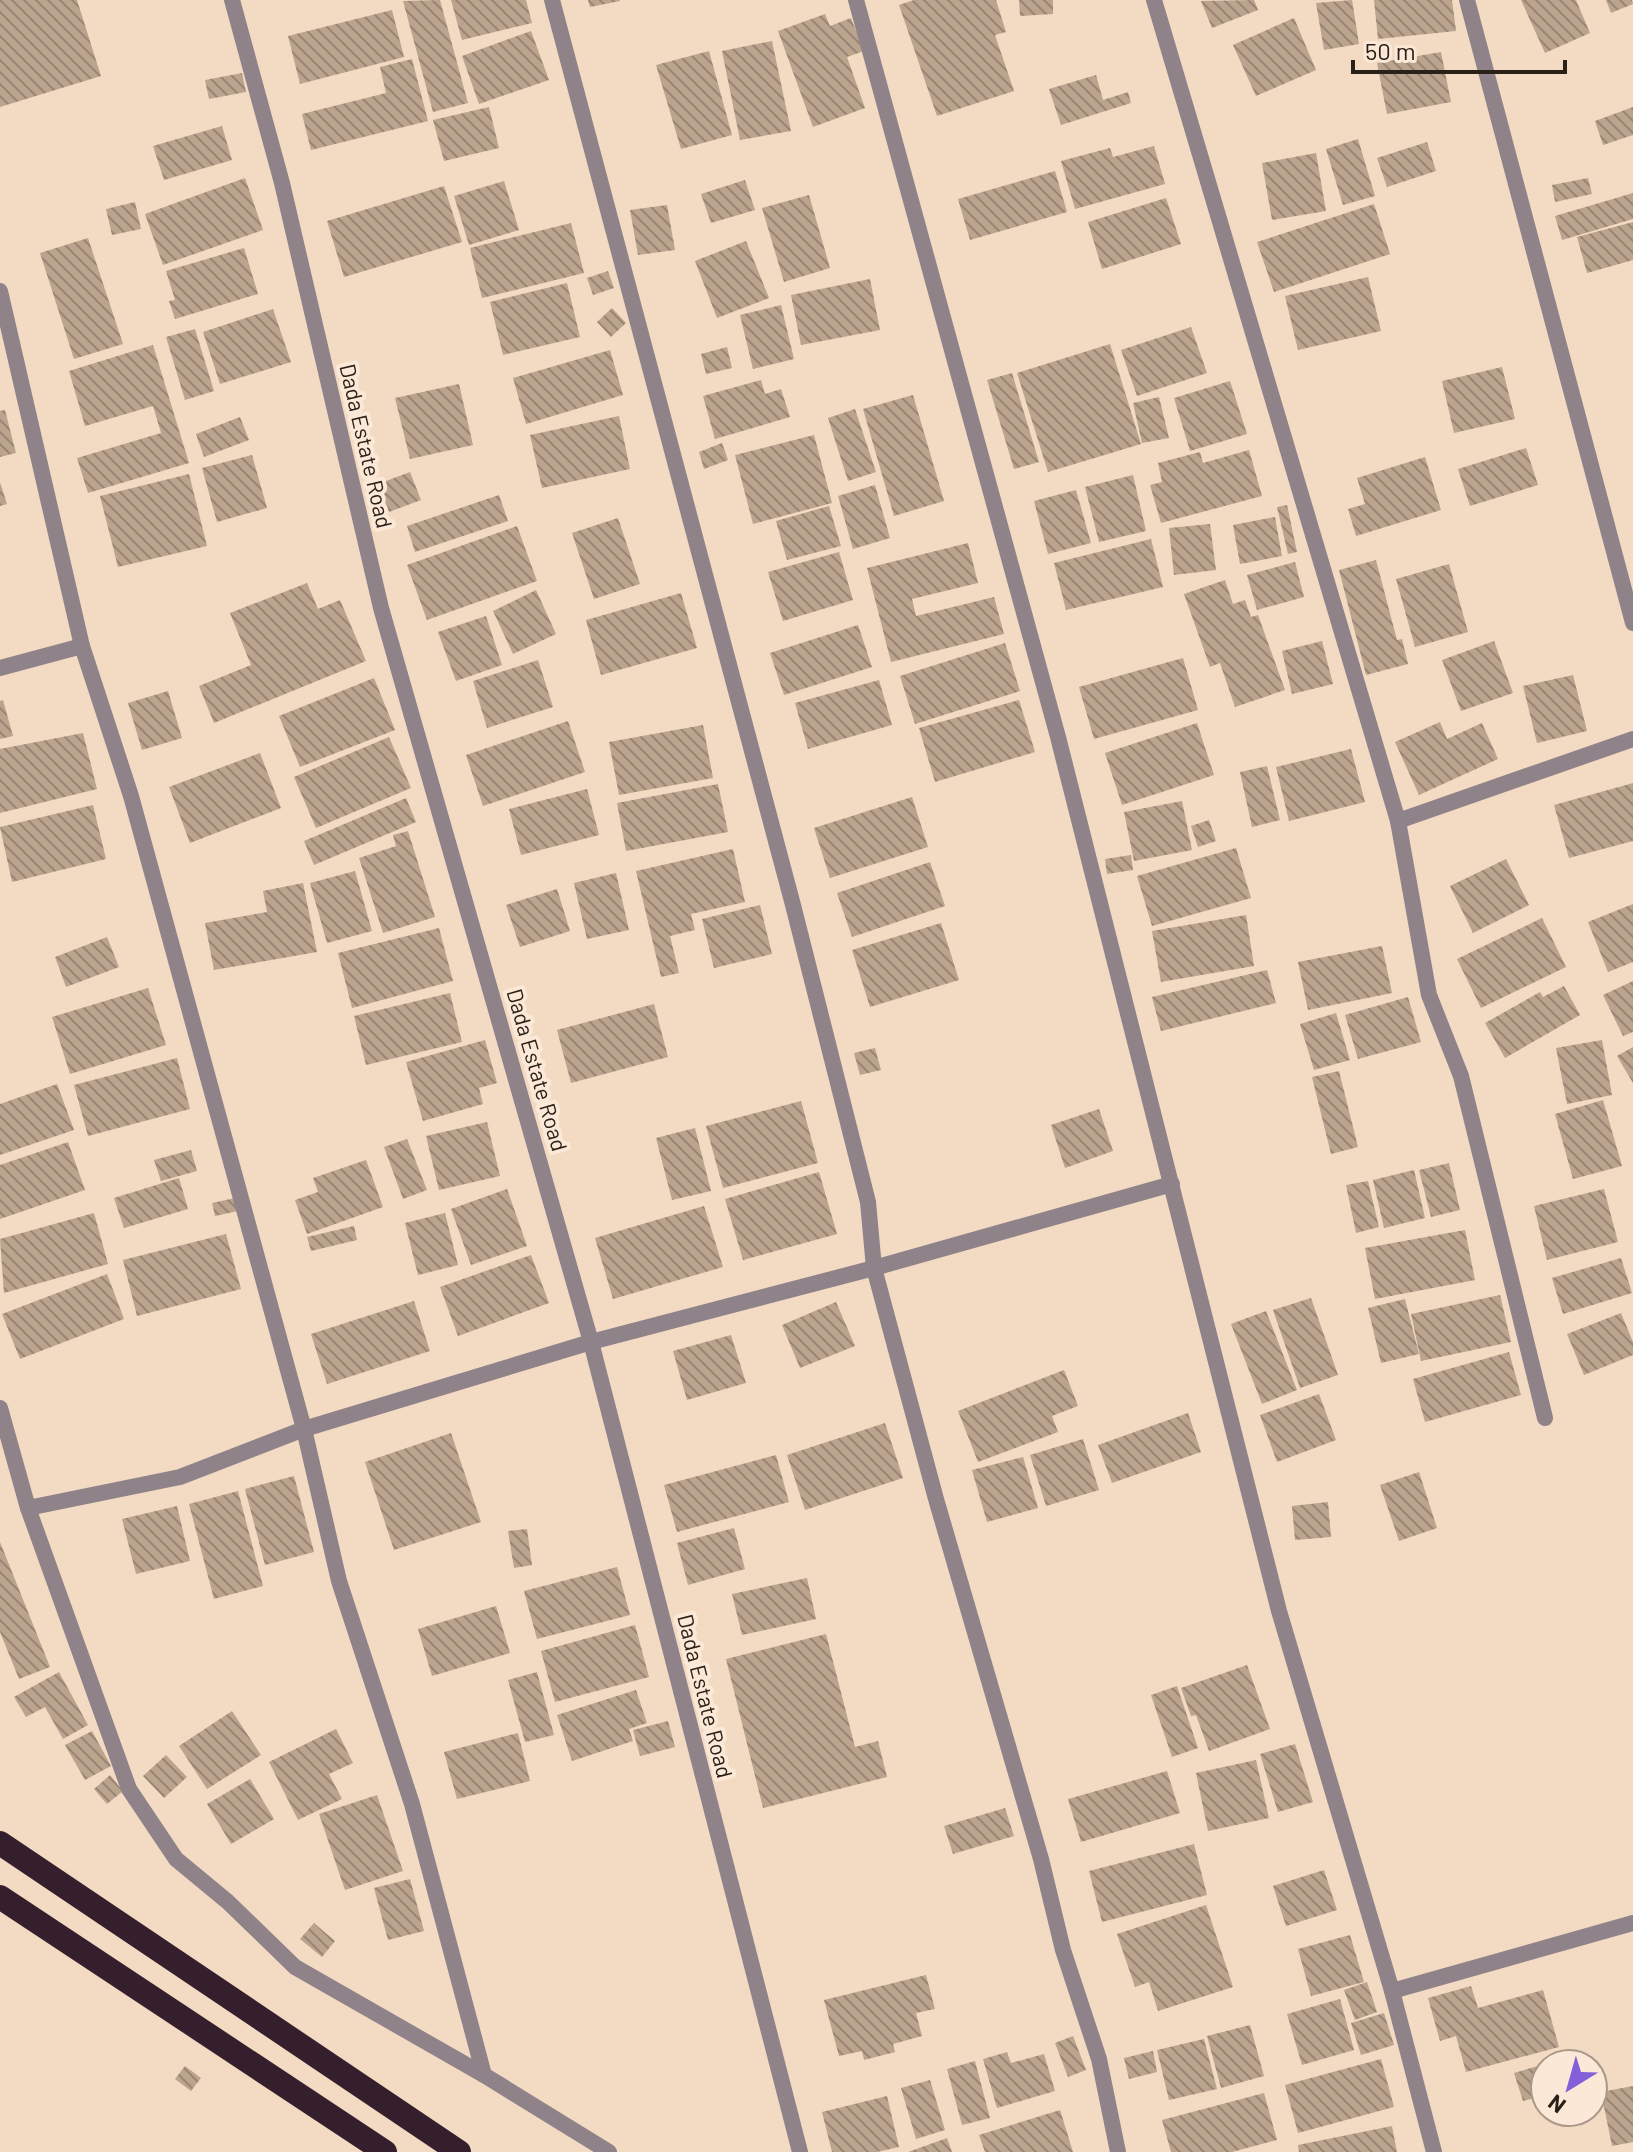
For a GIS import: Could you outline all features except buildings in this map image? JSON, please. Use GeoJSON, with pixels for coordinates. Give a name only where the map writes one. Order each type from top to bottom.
{"type":"FeatureCollection","features":[{"type":"Feature","properties":{"kind":"highway"},"geometry":{"type":"LineString","coordinates":[[0,1843],[459,2152]]}},
{"type":"Feature","properties":{"kind":"highway"},"geometry":{"type":"LineString","coordinates":[[0,1897],[385,2152]]}},
{"type":"Feature","properties":{"kind":"street","name":"Dada Estate Road"},"geometry":{"type":"LineString","coordinates":[[232,0],[282,183],[381,608],[591,1342],[800,2152]]}},
{"type":"Feature","properties":{"kind":"street"},"geometry":{"type":"LineString","coordinates":[[552,0],[801,934],[868,1202],[874,1268],[936,1499],[1041,1859],[1063,1950],[1099,2059],[1118,2152]]}},
{"type":"Feature","properties":{"kind":"street"},"geometry":{"type":"LineString","coordinates":[[856,0],[1058,737],[1279,1611],[1392,1991],[1434,2152]]}},
{"type":"Feature","properties":{"kind":"street"},"geometry":{"type":"LineString","coordinates":[[1154,0],[1398,821],[1429,995],[1461,1076],[1545,1418]]}},
{"type":"Feature","properties":{"kind":"street"},"geometry":{"type":"LineString","coordinates":[[1467,0],[1633,623]]}},
{"type":"Feature","properties":{"kind":"street"},"geometry":{"type":"LineString","coordinates":[[0,291],[82,646],[131,796],[304,1429],[339,1581],[412,1804],[484,2075]]}},
{"type":"Feature","properties":{"kind":"street"},"geometry":{"type":"LineString","coordinates":[[0,668],[82,646]]}},
{"type":"Feature","properties":{"kind":"street"},"geometry":{"type":"LineString","coordinates":[[1398,821],[1633,739]]}},
{"type":"Feature","properties":{"kind":"street"},"geometry":{"type":"LineString","coordinates":[[28,1508],[180,1477],[304,1429],[591,1342],[874,1268],[1172,1184]]}},
{"type":"Feature","properties":{"kind":"street"},"geometry":{"type":"LineString","coordinates":[[0,1408],[28,1508],[129,1789],[176,1859],[228,1902],[295,1967],[484,2075],[609,2152]]}},
{"type":"Feature","properties":{"kind":"street"},"geometry":{"type":"LineString","coordinates":[[1392,1991],[1633,1923]]}}]}
